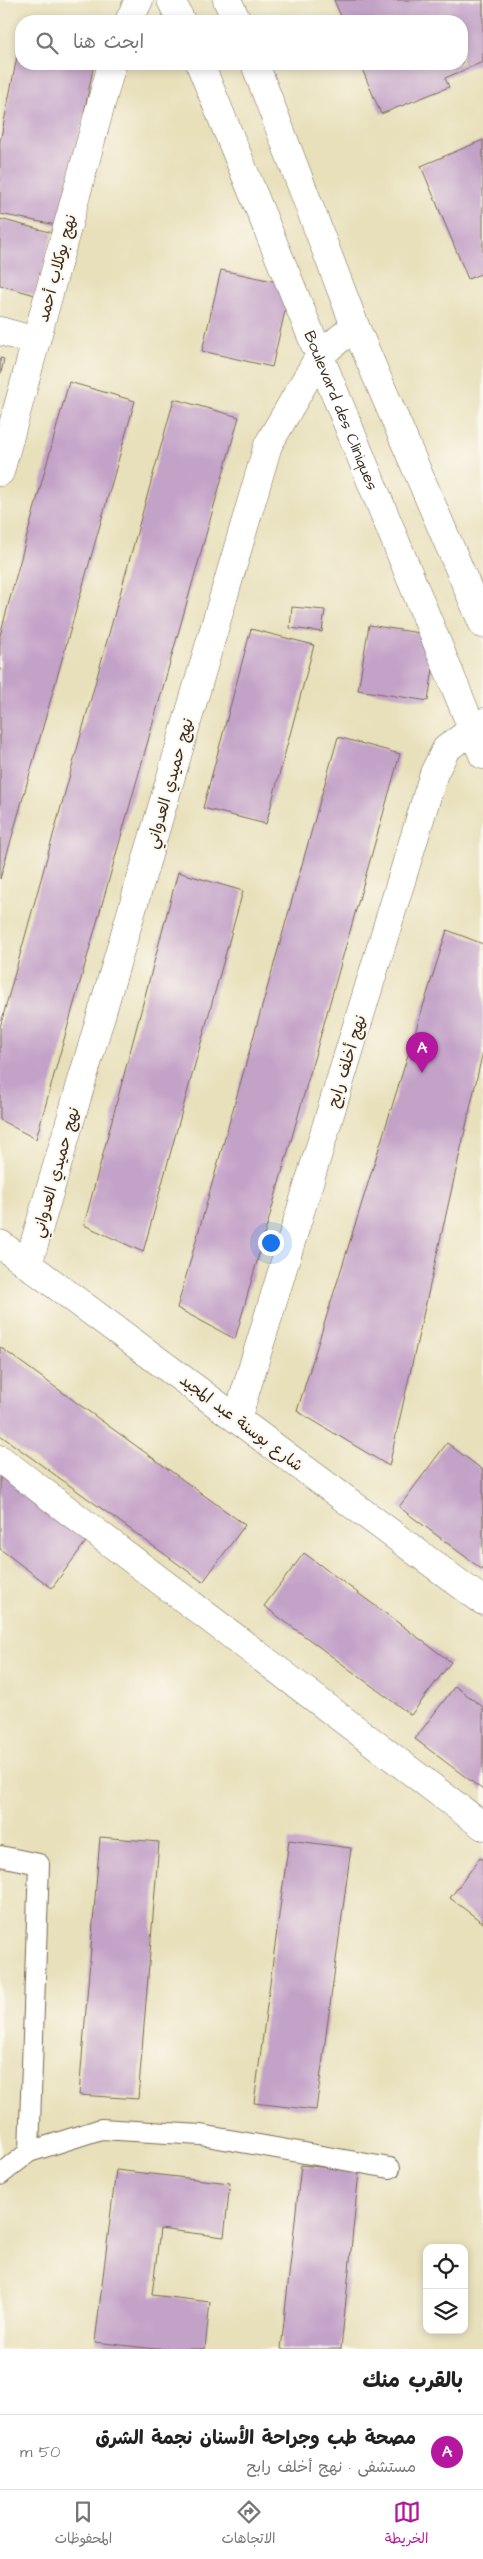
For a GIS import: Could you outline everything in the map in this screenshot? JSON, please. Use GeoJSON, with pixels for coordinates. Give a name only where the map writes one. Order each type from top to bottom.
{"type":"FeatureCollection","features":[{"type":"Feature","properties":{"kind":"street"},"geometry":{"type":"LineString","coordinates":[[132,15],[139,0]]}},
{"type":"Feature","properties":{"kind":"street"},"geometry":{"type":"LineString","coordinates":[[171,0],[178,15]]}},
{"type":"Feature","properties":{"kind":"street"},"geometry":{"type":"LineString","coordinates":[[228,0],[235,15]]}},
{"type":"Feature","properties":{"kind":"street","name":"نهج بوكلاب أحمد"},"geometry":{"type":"LineString","coordinates":[[0,472],[110,70]]}},
{"type":"Feature","properties":{"kind":"street","name":"Boulevard des Cliniques"},"geometry":{"type":"LineString","coordinates":[[202,70],[477,726],[483,755]]}},
{"type":"Feature","properties":{"kind":"street"},"geometry":{"type":"LineString","coordinates":[[258,70],[355,326],[483,624]]}},
{"type":"Feature","properties":{"kind":"street","name":"نهج حميدي العدواني"},"geometry":{"type":"LineString","coordinates":[[28,1265],[268,445],[320,354],[355,326]]}},
{"type":"Feature","properties":{"kind":"street"},"geometry":{"type":"LineString","coordinates":[[0,331],[36,341]]}},
{"type":"Feature","properties":{"kind":"street","name":"نهج أخلف رابح"},"geometry":{"type":"LineString","coordinates":[[237,1419],[434,773],[446,749],[477,726]]}},
{"type":"Feature","properties":{"kind":"street","name":"شارع بوسنة عبد المجيد"},"geometry":{"type":"LineString","coordinates":[[0,1244],[483,1601]]}},
{"type":"Feature","properties":{"kind":"street"},"geometry":{"type":"LineString","coordinates":[[0,1459],[483,1826]]}},
{"type":"Feature","properties":{"kind":"lane"},"geometry":{"type":"LineString","coordinates":[[0,1856],[39,1864],[29,2152]]}},
{"type":"Feature","properties":{"kind":"lane"},"geometry":{"type":"LineString","coordinates":[[0,2175],[29,2152],[101,2129],[202,2135],[390,2168]]}},
{"type":"Feature","properties":{"kind":"building"},"geometry":{"type":"Polygon","coordinates":[[[334,0],[483,0],[483,62],[468,68],[468,15],[340,15],[334,0]]]}},
{"type":"Feature","properties":{"kind":"building"},"geometry":{"type":"Polygon","coordinates":[[[15,67],[15,70],[93,70],[61,226],[0,214],[0,142],[15,67]]]}},
{"type":"Feature","properties":{"kind":"building"},"geometry":{"type":"Polygon","coordinates":[[[363,70],[464,70],[445,78],[449,87],[381,114],[363,70]]]}},
{"type":"Feature","properties":{"kind":"building"},"geometry":{"type":"Polygon","coordinates":[[[483,140],[483,273],[468,279],[421,166],[483,140]]]}},
{"type":"Feature","properties":{"kind":"building"},"geometry":{"type":"Polygon","coordinates":[[[0,219],[53,233],[35,295],[0,285],[0,219]]]}},
{"type":"Feature","properties":{"kind":"building"},"geometry":{"type":"Polygon","coordinates":[[[221,270],[291,285],[272,367],[202,351],[221,270]]]}},
{"type":"Feature","properties":{"kind":"building"},"geometry":{"type":"Polygon","coordinates":[[[0,358],[4,359],[1,373],[0,373],[0,358]]]}},
{"type":"Feature","properties":{"kind":"building"},"geometry":{"type":"Polygon","coordinates":[[[69,382],[135,401],[0,879],[0,635],[69,382]]]}},
{"type":"Feature","properties":{"kind":"building"},"geometry":{"type":"Polygon","coordinates":[[[174,399],[239,417],[36,1139],[0,1120],[0,1027],[174,399]]]}},
{"type":"Feature","properties":{"kind":"building"},"geometry":{"type":"Polygon","coordinates":[[[292,607],[325,610],[322,632],[290,628],[292,607]]]}},
{"type":"Feature","properties":{"kind":"building"},"geometry":{"type":"Polygon","coordinates":[[[369,625],[438,636],[428,701],[358,690],[369,625]]]}},
{"type":"Feature","properties":{"kind":"building"},"geometry":{"type":"Polygon","coordinates":[[[251,629],[314,645],[266,824],[203,808],[251,629]]]}},
{"type":"Feature","properties":{"kind":"building"},"geometry":{"type":"Polygon","coordinates":[[[338,737],[400,754],[235,1339],[177,1308],[338,737]]]}},
{"type":"Feature","properties":{"kind":"building"},"geometry":{"type":"Polygon","coordinates":[[[178,872],[243,891],[143,1252],[84,1225],[178,872]]]}},
{"type":"Feature","properties":{"kind":"building"},"geometry":{"type":"Polygon","coordinates":[[[447,930],[483,944],[483,1051],[389,1466],[297,1411],[447,930]]]}},
{"type":"Feature","properties":{"kind":"building"},"geometry":{"type":"Polygon","coordinates":[[[0,1347],[245,1525],[203,1582],[0,1435],[0,1347]]]}},
{"type":"Feature","properties":{"kind":"building"},"geometry":{"type":"Polygon","coordinates":[[[447,1443],[483,1470],[483,1570],[399,1507],[447,1443]]]}},
{"type":"Feature","properties":{"kind":"building"},"geometry":{"type":"Polygon","coordinates":[[[0,1463],[93,1532],[52,1588],[0,1549],[0,1463]]]}},
{"type":"Feature","properties":{"kind":"building"},"geometry":{"type":"Polygon","coordinates":[[[304,1553],[451,1662],[411,1715],[264,1606],[304,1553]]]}},
{"type":"Feature","properties":{"kind":"building"},"geometry":{"type":"Polygon","coordinates":[[[455,1686],[483,1707],[483,1790],[415,1739],[455,1686]]]}},
{"type":"Feature","properties":{"kind":"building"},"geometry":{"type":"Polygon","coordinates":[[[100,1837],[159,1842],[138,2099],[79,2095],[100,1837]]]}},
{"type":"Feature","properties":{"kind":"building"},"geometry":{"type":"Polygon","coordinates":[[[289,1840],[351,1848],[316,2110],[254,2103],[289,1840]]]}},
{"type":"Feature","properties":{"kind":"building"},"geometry":{"type":"Polygon","coordinates":[[[480,1858],[483,1860],[483,1923],[450,1898],[480,1858]]]}},
{"type":"Feature","properties":{"kind":"building"},"geometry":{"type":"Polygon","coordinates":[[[301,2165],[359,2171],[341,2349],[281,2349],[301,2165]]]}},
{"type":"Feature","properties":{"kind":"building"},"geometry":{"type":"Polygon","coordinates":[[[116,2170],[230,2183],[224,2237],[160,2229],[152,2295],[210,2302],[205,2349],[156,2349],[95,2342],[116,2170]]]}},
{"type":"Feature","properties":{"kind":"place","name":"مصحة طب وجراحة الأسنان نجمة الشرق"},"geometry":{"type":"Point","coordinates":[422,1073]}}]}
